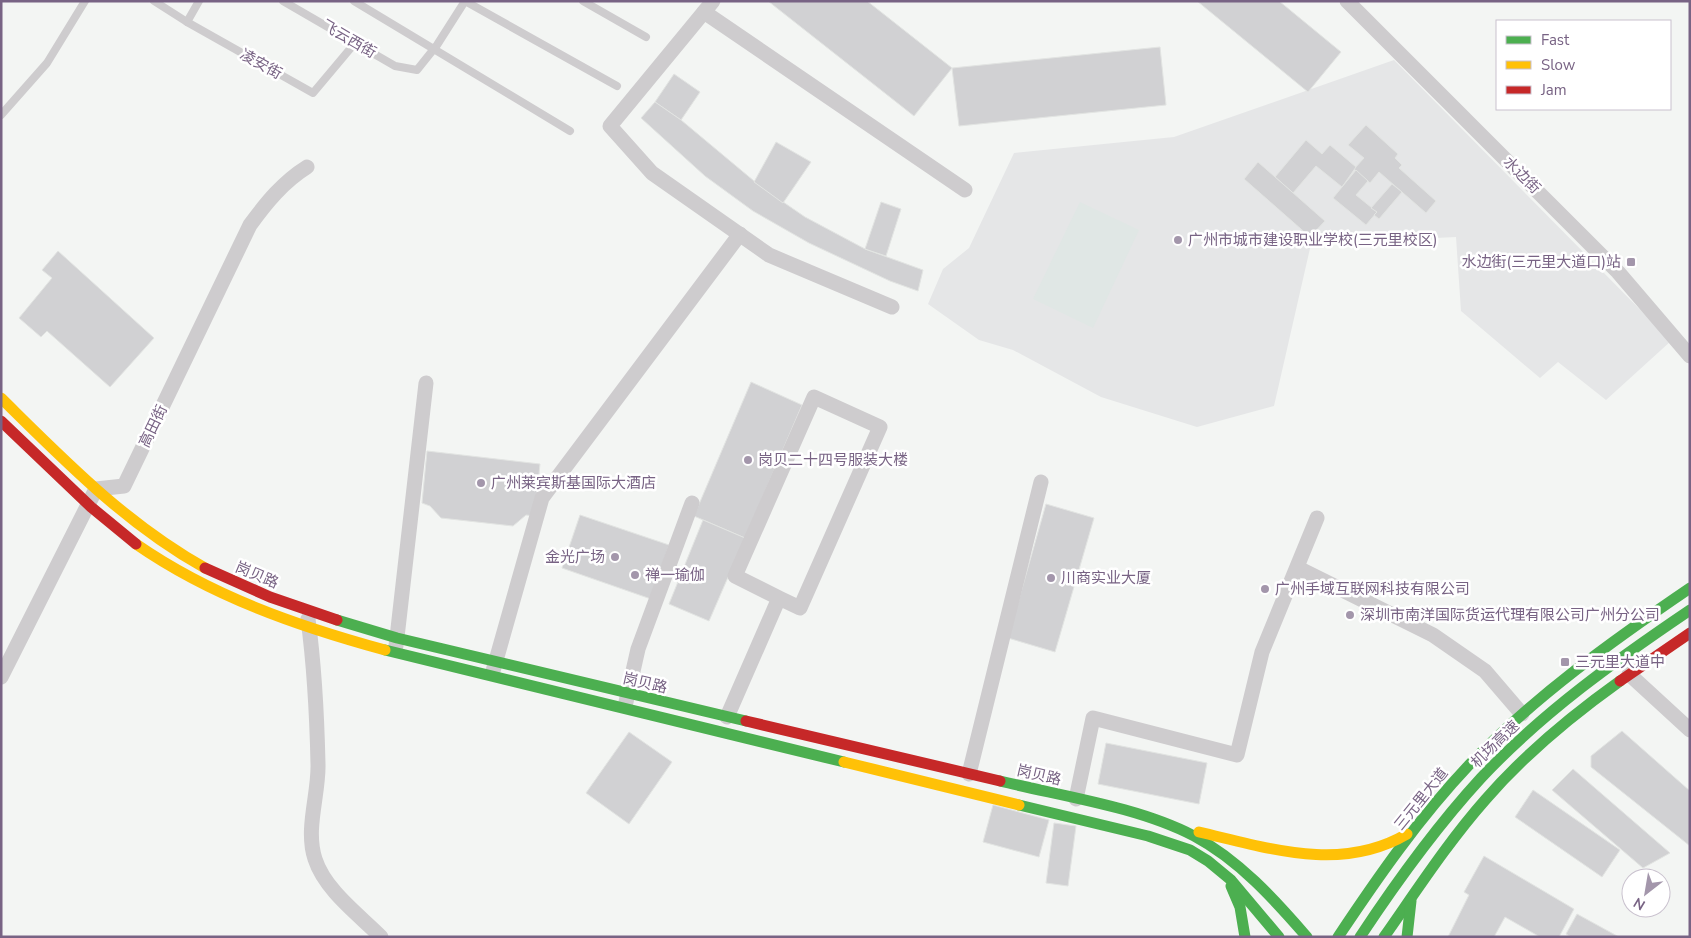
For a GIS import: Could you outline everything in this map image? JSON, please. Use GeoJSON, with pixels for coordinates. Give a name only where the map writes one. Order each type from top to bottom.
{"type":"FeatureCollection","features":[{"type":"Feature","properties":{"kind":"main road","name":"岗贝路"},"geometry":{"type":"LineString","coordinates":[[1,398],[130,519],[181,554],[228,579],[396,646],[491,677],[1148,836],[1194,852],[1225,872],[1255,904],[1279,937]]}},
{"type":"Feature","properties":{"kind":"main road","name":"岗贝路"},"geometry":{"type":"LineString","coordinates":[[1,421],[90,504],[134,542],[166,564],[225,595],[309,628],[396,646],[495,662],[1116,809],[1176,828],[1215,848],[1238,866],[1307,937]]}},
{"type":"Feature","properties":{"kind":"main road","name":"三元里大道"},"geometry":{"type":"LineString","coordinates":[[1338,937],[1416,828],[1467,767],[1522,714],[1586,662],[1690,588]]}},
{"type":"Feature","properties":{"kind":"main road","name":"机场高速"},"geometry":{"type":"LineString","coordinates":[[1360,937],[1411,863],[1490,769],[1579,689],[1690,610]]}},
{"type":"Feature","properties":{"kind":"main road"},"geometry":{"type":"LineString","coordinates":[[1384,937],[1483,803],[1500,783],[1557,729],[1629,674],[1690,633]]}},
{"type":"Feature","properties":{"kind":"main road"},"geometry":{"type":"LineString","coordinates":[[1176,828],[1289,850],[1328,855],[1361,853],[1386,846],[1416,828]]}},
{"type":"Feature","properties":{"kind":"main road"},"geometry":{"type":"LineString","coordinates":[[1225,872],[1240,907],[1245,937]]}},
{"type":"Feature","properties":{"kind":"main road"},"geometry":{"type":"LineString","coordinates":[[1407,937],[1412,898]]}},
{"type":"Feature","properties":{"kind":"street","name":"水边街"},"geometry":{"type":"LineString","coordinates":[[1348,1],[1618,272],[1690,356]]}},
{"type":"Feature","properties":{"kind":"street"},"geometry":{"type":"LineString","coordinates":[[892,307],[769,255],[652,173],[610,126],[708,7],[965,190]]}},
{"type":"Feature","properties":{"kind":"street","name":"高田街"},"geometry":{"type":"LineString","coordinates":[[96,488],[124,486],[250,226],[279,189],[291,177],[307,167]]}},
{"type":"Feature","properties":{"kind":"street"},"geometry":{"type":"LineString","coordinates":[[491,677],[542,498],[740,234]]}},
{"type":"Feature","properties":{"kind":"street"},"geometry":{"type":"LineString","coordinates":[[396,646],[426,383]]}},
{"type":"Feature","properties":{"kind":"street"},"geometry":{"type":"LineString","coordinates":[[814,397],[880,427],[800,608],[779,598],[735,576],[814,397]]}},
{"type":"Feature","properties":{"kind":"street"},"geometry":{"type":"LineString","coordinates":[[969,774],[1041,482]]}},
{"type":"Feature","properties":{"kind":"street"},"geometry":{"type":"LineString","coordinates":[[1,677],[90,504],[96,488]]}},
{"type":"Feature","properties":{"kind":"street"},"geometry":{"type":"LineString","coordinates":[[624,710],[638,648],[692,503]]}},
{"type":"Feature","properties":{"kind":"street"},"geometry":{"type":"LineString","coordinates":[[1076,799],[1093,718],[1237,755],[1262,652],[1317,518]]}},
{"type":"Feature","properties":{"kind":"street"},"geometry":{"type":"LineString","coordinates":[[1298,568],[1433,635],[1485,671],[1522,714]]}},
{"type":"Feature","properties":{"kind":"street"},"geometry":{"type":"LineString","coordinates":[[727,717],[779,598]]}},
{"type":"Feature","properties":{"kind":"street"},"geometry":{"type":"LineString","coordinates":[[306,611],[309,628],[318,765],[312,830],[314,857],[322,874],[338,894],[381,937]]}},
{"type":"Feature","properties":{"kind":"street"},"geometry":{"type":"LineString","coordinates":[[1629,674],[1690,730]]}},
{"type":"Feature","properties":{"kind":"lane"},"geometry":{"type":"LineString","coordinates":[[1,115],[47,63],[85,1]]}},
{"type":"Feature","properties":{"kind":"lane","name":"凌安街"},"geometry":{"type":"LineString","coordinates":[[154,1],[187,22],[313,93],[355,43]]}},
{"type":"Feature","properties":{"kind":"lane"},"geometry":{"type":"LineString","coordinates":[[187,22],[198,1]]}},
{"type":"Feature","properties":{"kind":"lane","name":"飞云西街"},"geometry":{"type":"LineString","coordinates":[[283,1],[395,66],[416,70],[434,49]]}},
{"type":"Feature","properties":{"kind":"lane"},"geometry":{"type":"LineString","coordinates":[[354,1],[570,131]]}},
{"type":"Feature","properties":{"kind":"lane"},"geometry":{"type":"LineString","coordinates":[[434,49],[465,1],[617,86]]}},
{"type":"Feature","properties":{"kind":"lane"},"geometry":{"type":"LineString","coordinates":[[584,1],[646,37]]}},
{"type":"Feature","properties":{"kind":"shaded area","name":"广州市城市建设职业学校(三元里校区)"},"geometry":{"type":"Polygon","coordinates":[[[1394,60],[1671,341],[1606,400],[1558,362],[1540,378],[1461,311],[1456,237],[1311,244],[1274,406],[1197,427],[1101,397],[1013,350],[979,340],[928,304],[943,269],[969,248],[1014,153],[1174,137],[1394,60]]]}},
{"type":"Feature","properties":{"kind":"shaded area"},"geometry":{"type":"Polygon","coordinates":[[[1080,202],[1139,230],[1093,328],[1033,299],[1080,202]]]}},
{"type":"Feature","properties":{"kind":"building"},"geometry":{"type":"Polygon","coordinates":[[[768,1],[867,1],[952,68],[914,116],[768,1]]]}},
{"type":"Feature","properties":{"kind":"building"},"geometry":{"type":"Polygon","coordinates":[[[1197,1],[1279,1],[1341,52],[1308,92],[1197,1]]]}},
{"type":"Feature","properties":{"kind":"building"},"geometry":{"type":"Polygon","coordinates":[[[1160,47],[1166,105],[959,126],[952,68],[1160,47]]]}},
{"type":"Feature","properties":{"kind":"building"},"geometry":{"type":"Polygon","coordinates":[[[674,74],[700,92],[681,120],[655,102],[674,74]]]}},
{"type":"Feature","properties":{"kind":"building"},"geometry":{"type":"Polygon","coordinates":[[[655,102],[681,120],[760,186],[805,217],[865,249],[923,270],[918,291],[890,281],[809,243],[753,211],[705,176],[641,118],[655,102]]]}},
{"type":"Feature","properties":{"kind":"building"},"geometry":{"type":"Polygon","coordinates":[[[1366,125],[1398,154],[1395,158],[1402,165],[1399,168],[1436,201],[1426,213],[1379,172],[1370,183],[1354,169],[1364,158],[1348,145],[1366,125]]]}},
{"type":"Feature","properties":{"kind":"building"},"geometry":{"type":"Polygon","coordinates":[[[1306,140],[1322,154],[1330,145],[1356,167],[1342,187],[1316,166],[1293,193],[1275,177],[1306,140]]]}},
{"type":"Feature","properties":{"kind":"building"},"geometry":{"type":"Polygon","coordinates":[[[776,142],[811,162],[783,203],[754,182],[776,142]]]}},
{"type":"Feature","properties":{"kind":"building"},"geometry":{"type":"Polygon","coordinates":[[[1258,162],[1325,221],[1310,237],[1244,179],[1258,162]]]}},
{"type":"Feature","properties":{"kind":"building"},"geometry":{"type":"Polygon","coordinates":[[[1356,170],[1368,181],[1356,195],[1377,212],[1366,225],[1333,198],[1356,170]]]}},
{"type":"Feature","properties":{"kind":"building"},"geometry":{"type":"Polygon","coordinates":[[[1392,184],[1402,192],[1379,219],[1374,215],[1377,212],[1371,208],[1392,184]]]}},
{"type":"Feature","properties":{"kind":"building"},"geometry":{"type":"Polygon","coordinates":[[[881,202],[901,209],[886,256],[865,249],[881,202]]]}},
{"type":"Feature","properties":{"kind":"building"},"geometry":{"type":"Polygon","coordinates":[[[58,251],[154,338],[110,387],[47,331],[41,337],[19,318],[52,278],[42,270],[58,251]]]}},
{"type":"Feature","properties":{"kind":"building","name":"岗贝二十四号服装大楼"},"geometry":{"type":"Polygon","coordinates":[[[751,382],[802,405],[745,538],[694,516],[751,382]]]}},
{"type":"Feature","properties":{"kind":"building","name":"广州莱宾斯基国际大酒店"},"geometry":{"type":"Polygon","coordinates":[[[427,451],[540,464],[535,516],[526,515],[513,526],[441,518],[430,506],[422,503],[427,451]]]}},
{"type":"Feature","properties":{"kind":"building","name":"川商实业大厦"},"geometry":{"type":"Polygon","coordinates":[[[1046,504],[1094,518],[1055,652],[1008,638],[1046,504]]]}},
{"type":"Feature","properties":{"kind":"building","name":"金光广场"},"geometry":{"type":"Polygon","coordinates":[[[580,515],[669,545],[651,599],[562,568],[580,515]]]}},
{"type":"Feature","properties":{"kind":"building"},"geometry":{"type":"Polygon","coordinates":[[[703,520],[745,538],[709,621],[669,604],[703,520]]]}},
{"type":"Feature","properties":{"kind":"building"},"geometry":{"type":"Polygon","coordinates":[[[1622,731],[1690,791],[1690,846],[1591,767],[1591,756],[1622,731]]]}},
{"type":"Feature","properties":{"kind":"building"},"geometry":{"type":"Polygon","coordinates":[[[629,732],[672,762],[629,824],[586,793],[629,732]]]}},
{"type":"Feature","properties":{"kind":"building"},"geometry":{"type":"Polygon","coordinates":[[[1106,743],[1207,763],[1199,804],[1098,784],[1106,743]]]}},
{"type":"Feature","properties":{"kind":"building"},"geometry":{"type":"Polygon","coordinates":[[[1573,769],[1670,853],[1643,868],[1552,790],[1573,769]]]}},
{"type":"Feature","properties":{"kind":"building"},"geometry":{"type":"Polygon","coordinates":[[[1533,790],[1620,850],[1602,877],[1515,817],[1533,790]]]}},
{"type":"Feature","properties":{"kind":"building"},"geometry":{"type":"Polygon","coordinates":[[[993,805],[1049,820],[1039,857],[983,842],[993,805]]]}},
{"type":"Feature","properties":{"kind":"building"},"geometry":{"type":"Polygon","coordinates":[[[1054,823],[1076,826],[1068,886],[1046,883],[1054,823]]]}},
{"type":"Feature","properties":{"kind":"building"},"geometry":{"type":"Polygon","coordinates":[[[1484,856],[1574,909],[1559,937],[1540,937],[1505,917],[1494,937],[1448,937],[1469,895],[1464,892],[1484,856]]]}},
{"type":"Feature","properties":{"kind":"building"},"geometry":{"type":"Polygon","coordinates":[[[1577,914],[1619,937],[1571,937],[1566,934],[1577,914]]]}},
{"type":"Feature","properties":{"kind":"traffic: fast"},"geometry":{"type":"LineString","coordinates":[[1338,937],[1416,827],[1451,785],[1494,740],[1547,693],[1603,649],[1690,588]]}},
{"type":"Feature","properties":{"kind":"traffic: fast"},"geometry":{"type":"LineString","coordinates":[[1360,937],[1433,835],[1464,797],[1505,754],[1529,731],[1581,688],[1690,610]]}},
{"type":"Feature","properties":{"kind":"traffic: fast"},"geometry":{"type":"LineString","coordinates":[[337,620],[397,638],[746,721]]}},
{"type":"Feature","properties":{"kind":"traffic: fast"},"geometry":{"type":"LineString","coordinates":[[385,650],[844,762]]}},
{"type":"Feature","properties":{"kind":"traffic: fast"},"geometry":{"type":"LineString","coordinates":[[1384,937],[1446,849],[1501,782],[1549,736],[1620,681]]}},
{"type":"Feature","properties":{"kind":"traffic: fast"},"geometry":{"type":"LineString","coordinates":[[1000,781],[1125,810],[1149,817],[1194,836],[1241,868],[1269,895],[1307,937]]}},
{"type":"Feature","properties":{"kind":"traffic: fast"},"geometry":{"type":"LineString","coordinates":[[1019,805],[1148,836],[1190,850],[1208,861],[1231,880],[1279,937]]}},
{"type":"Feature","properties":{"kind":"traffic: fast"},"geometry":{"type":"LineString","coordinates":[[1231,886],[1240,907],[1245,937]]}},
{"type":"Feature","properties":{"kind":"traffic: fast"},"geometry":{"type":"LineString","coordinates":[[1407,937],[1411,901]]}},
{"type":"Feature","properties":{"kind":"traffic: slow"},"geometry":{"type":"LineString","coordinates":[[1,398],[97,490],[149,532],[205,568]]}},
{"type":"Feature","properties":{"kind":"traffic: slow"},"geometry":{"type":"LineString","coordinates":[[136,544],[194,579],[256,608],[320,631],[385,650]]}},
{"type":"Feature","properties":{"kind":"traffic: slow"},"geometry":{"type":"LineString","coordinates":[[844,762],[1019,805]]}},
{"type":"Feature","properties":{"kind":"traffic: slow"},"geometry":{"type":"LineString","coordinates":[[1199,832],[1278,850],[1330,855],[1382,846],[1407,834]]}},
{"type":"Feature","properties":{"kind":"traffic: jam"},"geometry":{"type":"LineString","coordinates":[[1,421],[91,507],[136,544]]}},
{"type":"Feature","properties":{"kind":"traffic: jam"},"geometry":{"type":"LineString","coordinates":[[205,568],[270,597],[337,620]]}},
{"type":"Feature","properties":{"kind":"traffic: jam"},"geometry":{"type":"LineString","coordinates":[[1620,681],[1690,633]]}},
{"type":"Feature","properties":{"kind":"traffic: jam"},"geometry":{"type":"LineString","coordinates":[[746,721],[1000,781]]}},
{"type":"Feature","properties":{"kind":"place","name":"广州市城市建设职业学校(三元里校区)"},"geometry":{"type":"Point","coordinates":[1178,240]}},
{"type":"Feature","properties":{"kind":"place","name":"水边街(三元里大道口)站"},"geometry":{"type":"Point","coordinates":[1631,262]}},
{"type":"Feature","properties":{"kind":"place","name":"岗贝二十四号服装大楼"},"geometry":{"type":"Point","coordinates":[748,460]}},
{"type":"Feature","properties":{"kind":"place","name":"广州莱宾斯基国际大酒店"},"geometry":{"type":"Point","coordinates":[481,483]}},
{"type":"Feature","properties":{"kind":"place","name":"金光广场"},"geometry":{"type":"Point","coordinates":[615,557]}},
{"type":"Feature","properties":{"kind":"place","name":"禅一瑜伽"},"geometry":{"type":"Point","coordinates":[635,575]}},
{"type":"Feature","properties":{"kind":"place","name":"川商实业大厦"},"geometry":{"type":"Point","coordinates":[1051,578]}},
{"type":"Feature","properties":{"kind":"place","name":"广州手域互联网科技有限公司"},"geometry":{"type":"Point","coordinates":[1265,589]}},
{"type":"Feature","properties":{"kind":"place","name":"深圳市南洋国际货运代理有限公司广州分公司"},"geometry":{"type":"Point","coordinates":[1350,615]}},
{"type":"Feature","properties":{"kind":"place","name":"三元里大道中"},"geometry":{"type":"Point","coordinates":[1565,662]}}]}
